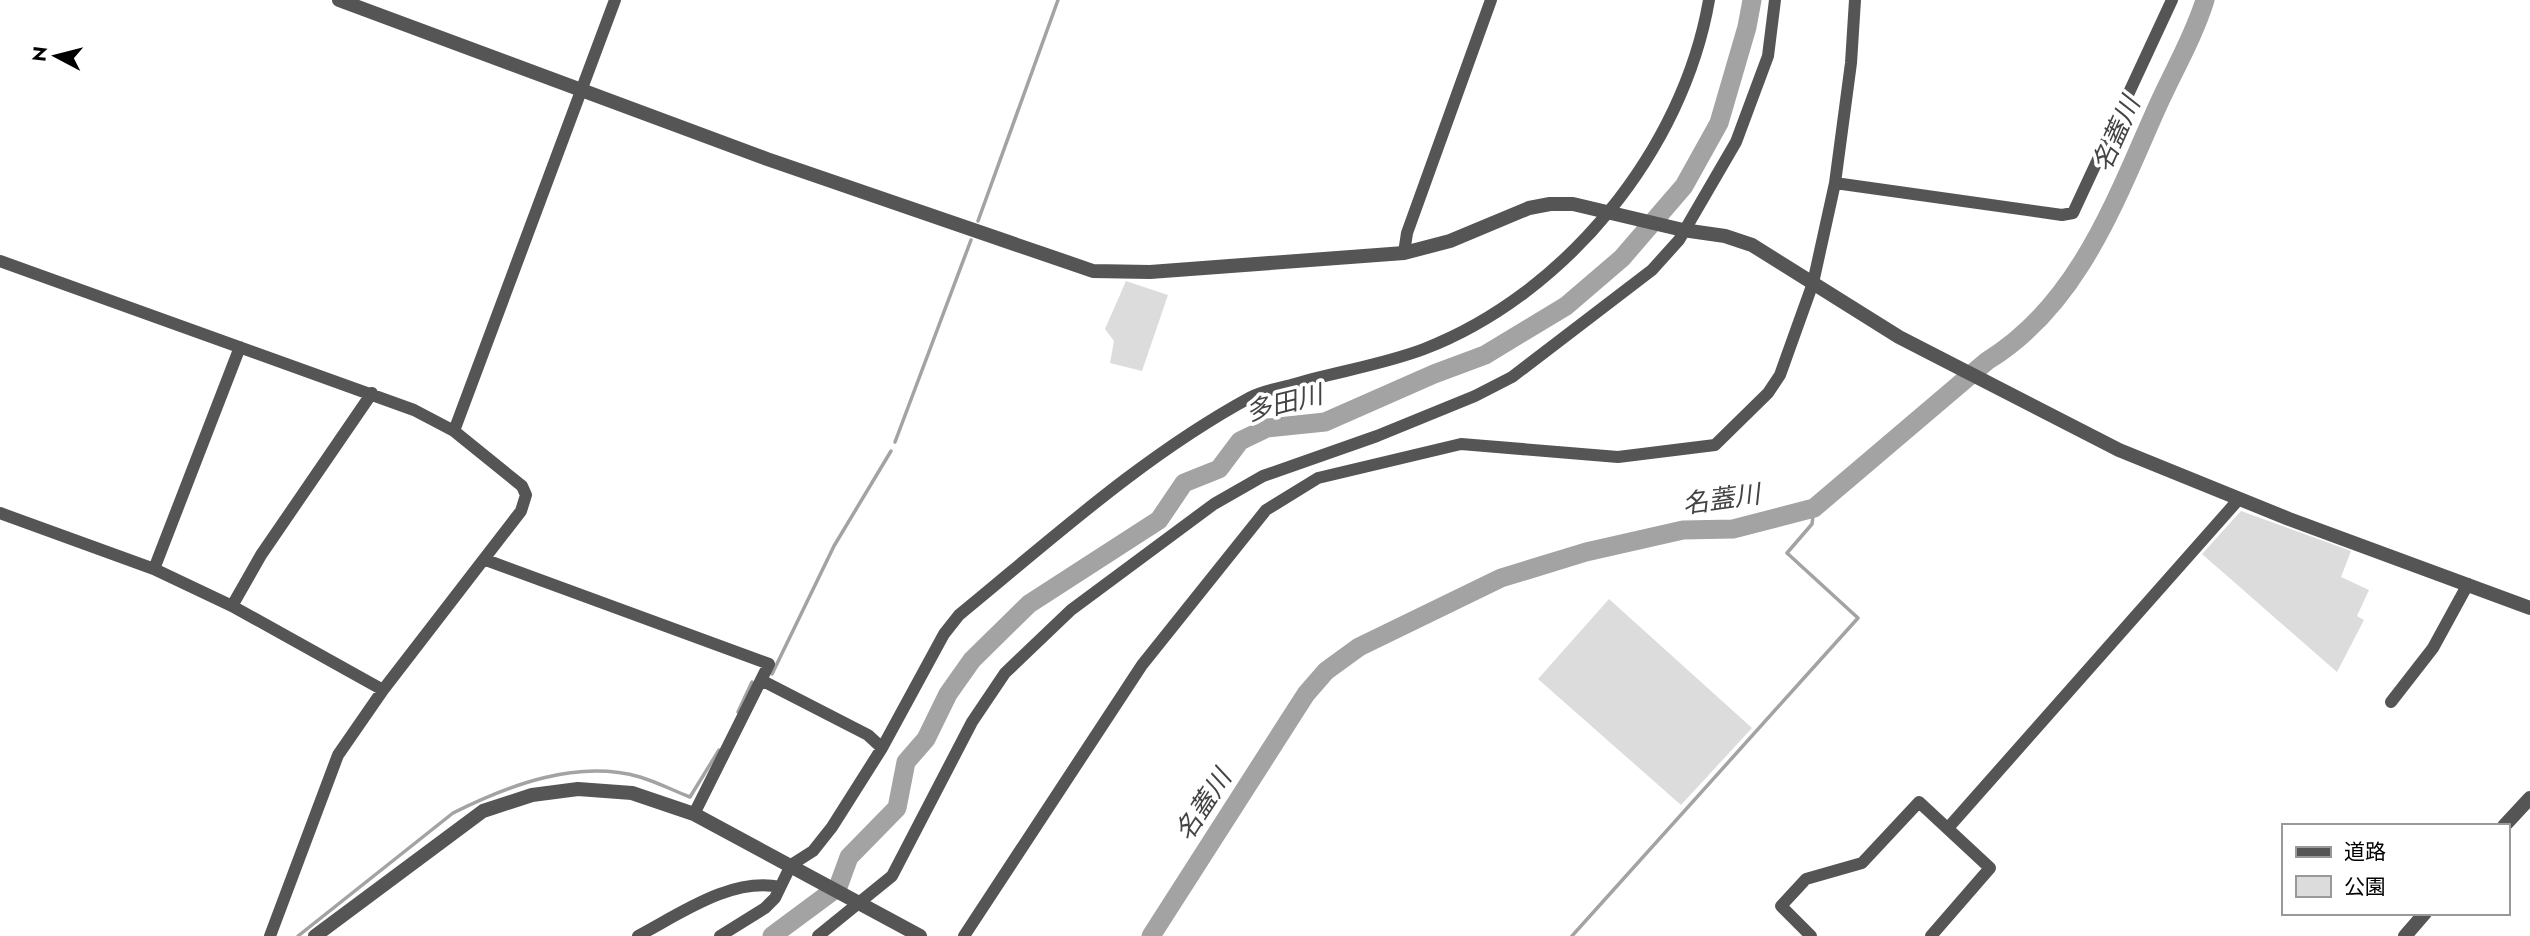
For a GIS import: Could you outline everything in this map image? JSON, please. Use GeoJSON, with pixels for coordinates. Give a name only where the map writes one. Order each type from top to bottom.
{"type":"FeatureCollection","features":[{"type":"Feature","properties":{"kind":"street"},"geometry":{"type":"LineString","coordinates":[[339,0],[582,92],[1093,271],[1150,272],[1404,253],[1450,241],[1529,208],[1573,204],[1680,229],[1725,236],[1752,245],[1899,337],[1962,372],[2119,450],[2239,499],[2530,608]]}},
{"type":"Feature","properties":{"kind":"street"},"geometry":{"type":"LineString","coordinates":[[454,431],[615,0]]}},
{"type":"Feature","properties":{"kind":"street"},"geometry":{"type":"LineString","coordinates":[[1404,253],[1407,233],[1492,0]]}},
{"type":"Feature","properties":{"kind":"street"},"geometry":{"type":"LineString","coordinates":[[720,936],[765,908],[795,868],[832,827],[882,748],[944,634],[959,615],[1083,513],[1190,431],[1255,395],[1423,350],[1488,319],[1534,285],[1585,239],[1609,213],[1651,158],[1667,128],[1688,84],[1703,35],[1709,0]]}},
{"type":"Feature","properties":{"kind":"street"},"geometry":{"type":"LineString","coordinates":[[818,936],[855,900],[892,876],[972,722],[1005,673],[1071,610],[1214,504],[1263,476],[1377,436],[1512,377],[1652,270],[1679,240],[1680,229],[1736,142],[1768,56],[1775,0]]}},
{"type":"Feature","properties":{"kind":"street"},"geometry":{"type":"LineString","coordinates":[[964,936],[1142,665],[1265,510],[1318,478],[1461,444],[1618,457],[1715,445],[1776,382],[1813,283],[1835,183],[1851,63],[1856,0]]}},
{"type":"Feature","properties":{"kind":"street"},"geometry":{"type":"LineString","coordinates":[[1835,183],[2062,215],[2073,214],[2172,0]]}},
{"type":"Feature","properties":{"kind":"street"},"geometry":{"type":"LineString","coordinates":[[0,261],[372,393],[454,431],[522,486],[526,495],[521,511],[383,690],[338,755],[270,936]]}},
{"type":"Feature","properties":{"kind":"street"},"geometry":{"type":"LineString","coordinates":[[154,569],[240,347]]}},
{"type":"Feature","properties":{"kind":"street"},"geometry":{"type":"LineString","coordinates":[[232,606],[261,555],[372,393]]}},
{"type":"Feature","properties":{"kind":"street"},"geometry":{"type":"LineString","coordinates":[[1948,828],[2239,499]]}},
{"type":"Feature","properties":{"kind":"street"},"geometry":{"type":"LineString","coordinates":[[0,513],[154,569],[232,606],[383,690]]}},
{"type":"Feature","properties":{"kind":"street"},"geometry":{"type":"LineString","coordinates":[[485,560],[769,664],[694,814]]}},
{"type":"Feature","properties":{"kind":"street"},"geometry":{"type":"LineString","coordinates":[[2391,702],[2432,648],[2468,584]]}},
{"type":"Feature","properties":{"kind":"street"},"geometry":{"type":"LineString","coordinates":[[761,680],[868,735],[882,748]]}},
{"type":"Feature","properties":{"kind":"street"},"geometry":{"type":"LineString","coordinates":[[315,936],[456,828],[509,800],[556,790],[603,789],[642,796],[694,814],[920,936]]}},
{"type":"Feature","properties":{"kind":"street"},"geometry":{"type":"LineString","coordinates":[[2506,824],[2530,797]]}},
{"type":"Feature","properties":{"kind":"street"},"geometry":{"type":"LineString","coordinates":[[1811,936],[1781,906],[1806,879],[1862,863],[1916,803],[1923,804],[1990,868],[1931,936]]}},
{"type":"Feature","properties":{"kind":"street"},"geometry":{"type":"LineString","coordinates":[[638,936],[733,889],[760,883],[780,887]]}},
{"type":"Feature","properties":{"kind":"street"},"geometry":{"type":"LineString","coordinates":[[2405,936],[2423,915]]}},
{"type":"Feature","properties":{"kind":"green space"},"geometry":{"type":"Polygon","coordinates":[[[1126,281],[1168,295],[1142,371],[1110,363],[1114,341],[1105,329],[1126,281]]]}},
{"type":"Feature","properties":{"kind":"green space"},"geometry":{"type":"Polygon","coordinates":[[[2241,511],[2351,551],[2341,577],[2369,590],[2357,616],[2364,620],[2337,672],[2202,554],[2241,511]]]}},
{"type":"Feature","properties":{"kind":"green space"},"geometry":{"type":"Polygon","coordinates":[[[1609,599],[1752,728],[1681,805],[1538,679],[1609,599]]]}},
{"type":"Feature","properties":{"kind":"waterway"},"geometry":{"type":"LineString","coordinates":[[978,221],[1058,0]]}},
{"type":"Feature","properties":{"kind":"waterway","name":"多田川"},"geometry":{"type":"LineString","coordinates":[[772,936],[838,887],[849,857],[897,808],[906,762],[926,739],[948,694],[972,660],[1029,604],[1159,520],[1184,483],[1219,469],[1240,441],[1267,428],[1325,422],[1434,374],[1485,355],[1566,306],[1622,258],[1684,186],[1719,123],[1747,27],[1752,0]]}},
{"type":"Feature","properties":{"kind":"waterway","name":"名蓋川"},"geometry":{"type":"LineString","coordinates":[[1151,936],[1306,694],[1326,671],[1359,647],[1501,578],[1586,552],[1683,530],[1733,529],[1814,508],[1987,361],[2018,338],[2045,312],[2069,282],[2108,217],[2205,0]]}},
{"type":"Feature","properties":{"kind":"waterway"},"geometry":{"type":"LineString","coordinates":[[895,442],[971,240]]}},
{"type":"Feature","properties":{"kind":"waterway"},"geometry":{"type":"LineString","coordinates":[[772,674],[834,546],[891,451]]}},
{"type":"Feature","properties":{"kind":"waterway"},"geometry":{"type":"LineString","coordinates":[[1572,936],[1858,618],[1787,553],[1812,524],[1814,508]]}},
{"type":"Feature","properties":{"kind":"waterway"},"geometry":{"type":"LineString","coordinates":[[738,712],[752,682]]}},
{"type":"Feature","properties":{"kind":"waterway"},"geometry":{"type":"LineString","coordinates":[[298,936],[453,813],[497,793],[544,778],[592,771],[640,777],[690,797],[719,750]]}}]}
